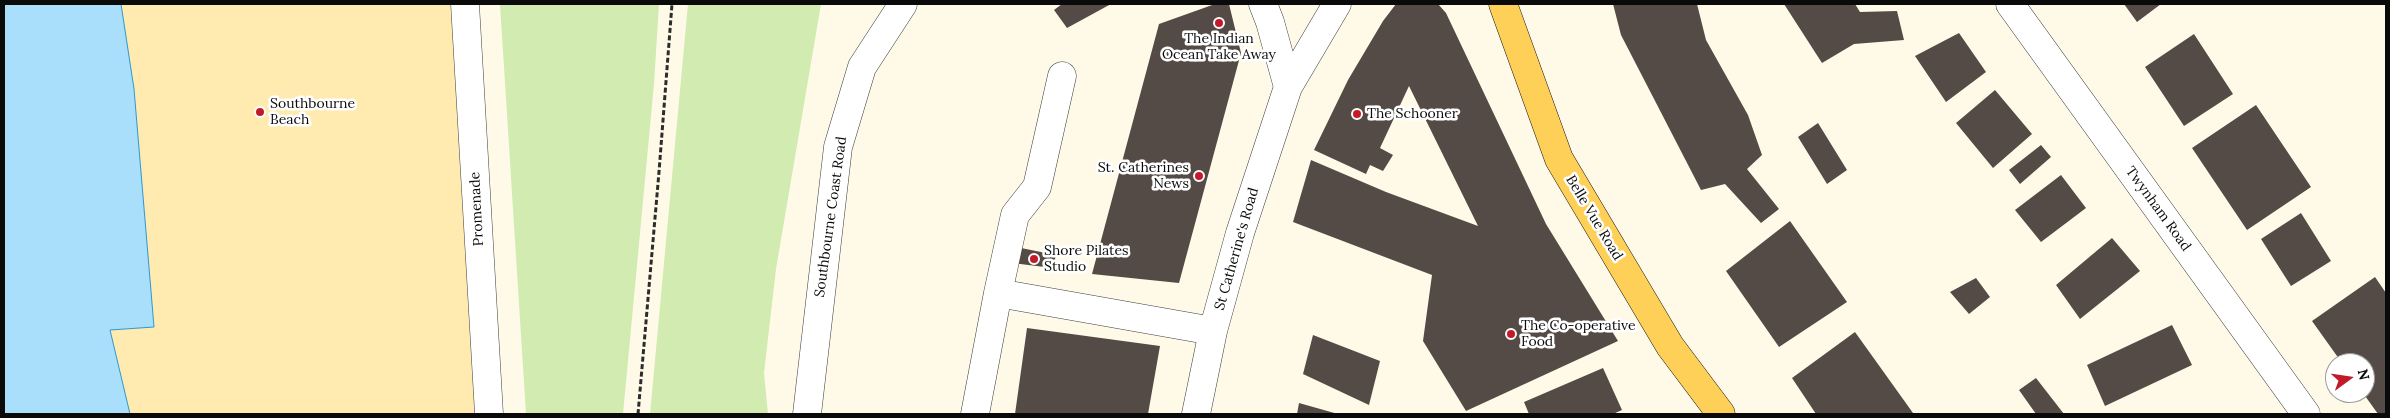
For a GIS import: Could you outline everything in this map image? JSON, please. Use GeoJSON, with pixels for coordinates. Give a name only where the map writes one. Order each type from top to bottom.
{"type":"FeatureCollection","features":[{"type":"Feature","properties":{"kind":"main road","name":"Belle Vue Road"},"geometry":{"type":"LineString","coordinates":[[1503,4],[1559,159],[1670,346],[1721,414]]}},
{"type":"Feature","properties":{"kind":"street","name":"Promenade"},"geometry":{"type":"LineString","coordinates":[[465,4],[488,414]]}},
{"type":"Feature","properties":{"kind":"street","name":"Southbourne Coast Road"},"geometry":{"type":"LineString","coordinates":[[807,414],[838,147],[862,67],[903,4]]}},
{"type":"Feature","properties":{"kind":"street"},"geometry":{"type":"LineString","coordinates":[[1263,4],[1270,22],[1288,87]]}},
{"type":"Feature","properties":{"kind":"street","name":"St Catherine's Road"},"geometry":{"type":"LineString","coordinates":[[1196,414],[1213,331],[1240,233],[1288,87],[1337,4]]}},
{"type":"Feature","properties":{"kind":"street","name":"Twynham Road"},"geometry":{"type":"LineString","coordinates":[[2010,4],[2306,414]]}},
{"type":"Feature","properties":{"kind":"street"},"geometry":{"type":"LineString","coordinates":[[975,414],[1015,215],[1037,187],[1062,76]]}},
{"type":"Feature","properties":{"kind":"street"},"geometry":{"type":"LineString","coordinates":[[998,293],[1213,331]]}},
{"type":"Feature","properties":{"kind":"path"},"geometry":{"type":"LineString","coordinates":[[638,414],[672,4]]}},
{"type":"Feature","properties":{"kind":"green space"},"geometry":{"type":"Polygon","coordinates":[[[500,4],[659,4],[654,84],[623,414],[526,414],[500,4]]]}},
{"type":"Feature","properties":{"kind":"green space"},"geometry":{"type":"Polygon","coordinates":[[[688,4],[821,4],[776,269],[764,373],[768,414],[650,414],[688,4]]]}},
{"type":"Feature","properties":{"kind":"sand","name":"Southbourne Beach"},"geometry":{"type":"Polygon","coordinates":[[[41,4],[465,4],[489,414],[66,414],[41,4]]]}},
{"type":"Feature","properties":{"kind":"water"},"geometry":{"type":"Polygon","coordinates":[[[4,4],[121,4],[134,89],[154,327],[110,330],[130,414],[4,414],[4,4]]]}},
{"type":"Feature","properties":{"kind":"building"},"geometry":{"type":"Polygon","coordinates":[[[1062,4],[1111,4],[1067,28],[1054,10],[1062,4]]]}},
{"type":"Feature","properties":{"kind":"building"},"geometry":{"type":"Polygon","coordinates":[[[1215,4],[1229,4],[1241,53],[1179,283],[1092,274],[1159,24],[1215,4]]]}},
{"type":"Feature","properties":{"kind":"building"},"geometry":{"type":"Polygon","coordinates":[[[1396,4],[1438,4],[1446,13],[1546,224],[1618,341],[1466,411],[1423,341],[1432,275],[1293,222],[1311,160],[1386,192],[1478,226],[1409,86],[1380,148],[1393,155],[1383,171],[1370,165],[1366,174],[1314,150],[1348,80],[1383,21],[1396,4]]]}},
{"type":"Feature","properties":{"kind":"building"},"geometry":{"type":"Polygon","coordinates":[[[1613,4],[1697,4],[1706,40],[1748,115],[1762,155],[1747,169],[1779,209],[1761,223],[1725,184],[1701,190],[1621,35],[1613,4]]]}},
{"type":"Feature","properties":{"kind":"building"},"geometry":{"type":"Polygon","coordinates":[[[1784,4],[1855,4],[1860,12],[1897,11],[1904,40],[1854,44],[1822,63],[1784,4]]]}},
{"type":"Feature","properties":{"kind":"building"},"geometry":{"type":"Polygon","coordinates":[[[2124,4],[2161,4],[2137,22],[2124,4]]]}},
{"type":"Feature","properties":{"kind":"building"},"geometry":{"type":"Polygon","coordinates":[[[1959,33],[1986,72],[1946,102],[1915,56],[1959,33]]]}},
{"type":"Feature","properties":{"kind":"building"},"geometry":{"type":"Polygon","coordinates":[[[2194,34],[2233,94],[2184,126],[2145,67],[2194,34]]]}},
{"type":"Feature","properties":{"kind":"building"},"geometry":{"type":"Polygon","coordinates":[[[1995,90],[2032,134],[1993,168],[1956,123],[1995,90]]]}},
{"type":"Feature","properties":{"kind":"building"},"geometry":{"type":"Polygon","coordinates":[[[2256,105],[2311,187],[2247,230],[2192,148],[2256,105]]]}},
{"type":"Feature","properties":{"kind":"building"},"geometry":{"type":"Polygon","coordinates":[[[1818,123],[1847,170],[1827,184],[1798,137],[1818,123]]]}},
{"type":"Feature","properties":{"kind":"building"},"geometry":{"type":"Polygon","coordinates":[[[2041,145],[2051,157],[2020,184],[2009,170],[2041,145]]]}},
{"type":"Feature","properties":{"kind":"building"},"geometry":{"type":"Polygon","coordinates":[[[2061,175],[2086,208],[2041,242],[2015,210],[2061,175]]]}},
{"type":"Feature","properties":{"kind":"building"},"geometry":{"type":"Polygon","coordinates":[[[2301,213],[2331,261],[2291,286],[2261,239],[2301,213]]]}},
{"type":"Feature","properties":{"kind":"building"},"geometry":{"type":"Polygon","coordinates":[[[1790,221],[1847,302],[1779,347],[1726,271],[1790,221]]]}},
{"type":"Feature","properties":{"kind":"building"},"geometry":{"type":"Polygon","coordinates":[[[2112,238],[2140,271],[2080,319],[2056,285],[2112,238]]]}},
{"type":"Feature","properties":{"kind":"building","name":"Shore Pilates Studio"},"geometry":{"type":"Polygon","coordinates":[[[1016,247],[1056,255],[1053,268],[1012,263],[1016,247]]]}},
{"type":"Feature","properties":{"kind":"building"},"geometry":{"type":"Polygon","coordinates":[[[2375,277],[2386,293],[2386,414],[2378,414],[2370,403],[2375,403],[2375,353],[2335,353],[2312,321],[2375,277]]]}},
{"type":"Feature","properties":{"kind":"building"},"geometry":{"type":"Polygon","coordinates":[[[1976,278],[1990,297],[1969,314],[1950,292],[1976,278]]]}},
{"type":"Feature","properties":{"kind":"building"},"geometry":{"type":"Polygon","coordinates":[[[2172,325],[2192,365],[2105,406],[2087,365],[2172,325]]]}},
{"type":"Feature","properties":{"kind":"building"},"geometry":{"type":"Polygon","coordinates":[[[1027,328],[1160,346],[1148,414],[1015,414],[1027,328]]]}},
{"type":"Feature","properties":{"kind":"building"},"geometry":{"type":"Polygon","coordinates":[[[1855,332],[1913,413],[1816,414],[1792,378],[1855,332]]]}},
{"type":"Feature","properties":{"kind":"building"},"geometry":{"type":"Polygon","coordinates":[[[1313,335],[1380,361],[1369,405],[1303,374],[1313,335]]]}},
{"type":"Feature","properties":{"kind":"building"},"geometry":{"type":"Polygon","coordinates":[[[1603,368],[1622,410],[1613,414],[1529,414],[1524,402],[1603,368]]]}},
{"type":"Feature","properties":{"kind":"building"},"geometry":{"type":"Polygon","coordinates":[[[2036,378],[2064,414],[2036,414],[2019,390],[2036,378]]]}},
{"type":"Feature","properties":{"kind":"building"},"geometry":{"type":"Polygon","coordinates":[[[1299,403],[1338,414],[1297,414],[1299,403]]]}},
{"type":"Feature","properties":{"kind":"place","name":"The Indian Ocean Take Away"},"geometry":{"type":"Point","coordinates":[1219,23]}},
{"type":"Feature","properties":{"kind":"place","name":"Southbourne Beach"},"geometry":{"type":"Point","coordinates":[260,112]}},
{"type":"Feature","properties":{"kind":"place","name":"The Schooner"},"geometry":{"type":"Point","coordinates":[1357,114]}},
{"type":"Feature","properties":{"kind":"place","name":"St. Catherines News"},"geometry":{"type":"Point","coordinates":[1199,176]}},
{"type":"Feature","properties":{"kind":"place","name":"Shore Pilates Studio"},"geometry":{"type":"Point","coordinates":[1034,259]}},
{"type":"Feature","properties":{"kind":"place","name":"The Co-operative Food"},"geometry":{"type":"Point","coordinates":[1511,334]}}]}
